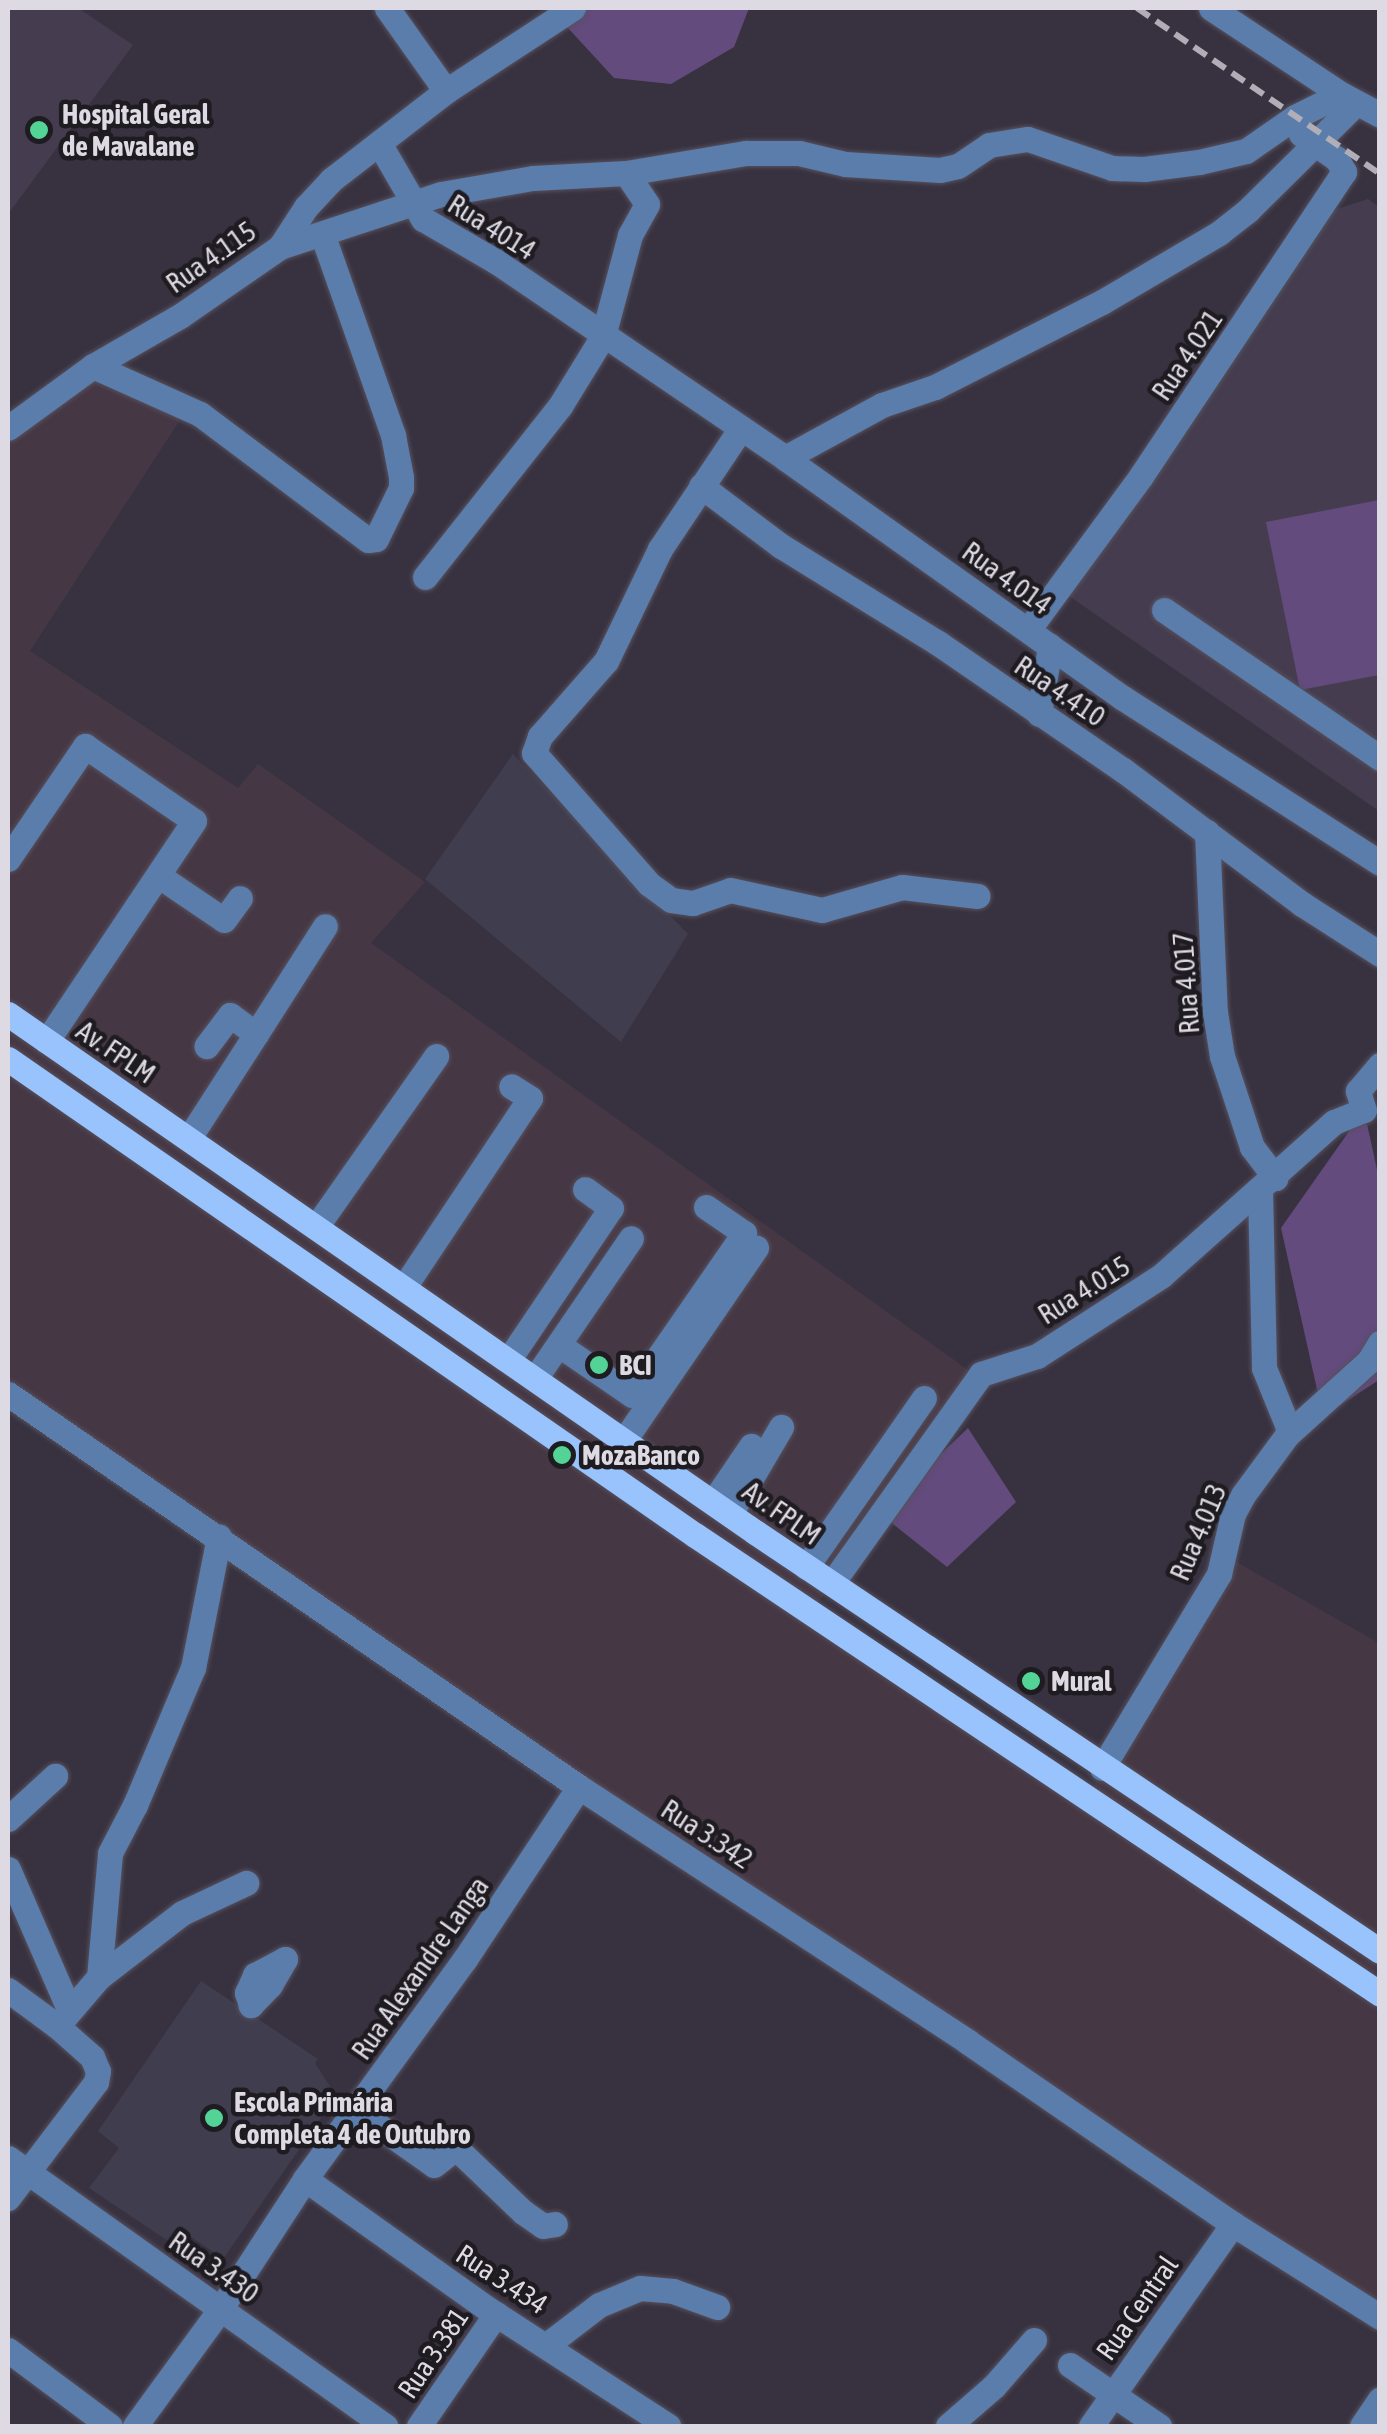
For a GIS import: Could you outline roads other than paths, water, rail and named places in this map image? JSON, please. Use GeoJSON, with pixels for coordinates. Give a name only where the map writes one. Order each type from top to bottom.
{"type":"FeatureCollection","features":[{"type":"Feature","properties":{"kind":"main road","name":"Av. FPLM"},"geometry":{"type":"LineString","coordinates":[[8,1014],[806,1567],[1380,1951]]}},
{"type":"Feature","properties":{"kind":"main road"},"geometry":{"type":"LineString","coordinates":[[8,1059],[761,1580],[1380,1994]]}},
{"type":"Feature","properties":{"kind":"main road"},"geometry":{"type":"LineString","coordinates":[[460,1372],[480,1339]]}},
{"type":"Feature","properties":{"kind":"street"},"geometry":{"type":"LineString","coordinates":[[387,8],[446,90]]}},
{"type":"Feature","properties":{"kind":"street","name":"Rua 4.115"},"geometry":{"type":"LineString","coordinates":[[8,428],[94,366],[180,316],[280,248],[306,207],[332,180],[446,90],[573,8]]}},
{"type":"Feature","properties":{"kind":"street"},"geometry":{"type":"LineString","coordinates":[[1211,8],[1348,99],[1380,115]]}},
{"type":"Feature","properties":{"kind":"street"},"geometry":{"type":"LineString","coordinates":[[280,248],[412,203],[533,178],[626,173],[746,153],[798,153],[845,164],[940,170],[958,166],[989,145],[1028,139],[1112,168],[1144,169],[1234,156],[1284,124],[1348,99]]}},
{"type":"Feature","properties":{"kind":"street"},"geometry":{"type":"LineString","coordinates":[[785,458],[882,405],[935,387],[1141,280],[1234,222],[1316,143],[1348,99]]}},
{"type":"Feature","properties":{"kind":"street","name":"Rua 4.021"},"geometry":{"type":"LineString","coordinates":[[1028,630],[1141,476],[1344,172],[1337,159],[1284,124]]}},
{"type":"Feature","properties":{"kind":"street","name":"Rua 4014"},"geometry":{"type":"LineString","coordinates":[[378,143],[423,219],[498,262],[603,336]]}},
{"type":"Feature","properties":{"kind":"street"},"geometry":{"type":"LineString","coordinates":[[425,577],[560,406],[603,336],[630,234],[647,204],[626,173]]}},
{"type":"Feature","properties":{"kind":"street"},"geometry":{"type":"LineString","coordinates":[[94,366],[200,414],[368,540],[376,539],[400,488],[401,477],[388,419],[323,236]]}},
{"type":"Feature","properties":{"kind":"street","name":"Rua 4.014"},"geometry":{"type":"LineString","coordinates":[[603,336],[785,458],[1050,646],[1380,863]]}},
{"type":"Feature","properties":{"kind":"street"},"geometry":{"type":"LineString","coordinates":[[741,428],[660,550],[606,662],[540,736],[535,745],[537,757],[650,884],[671,900],[693,902],[730,890],[822,910],[902,888],[977,896]]}},
{"type":"Feature","properties":{"kind":"street","name":"Rua 4.410"},"geometry":{"type":"LineString","coordinates":[[701,486],[780,546],[938,642],[1302,904],[1380,954]]}},
{"type":"Feature","properties":{"kind":"street"},"geometry":{"type":"LineString","coordinates":[[1164,610],[1380,758]]}},
{"type":"Feature","properties":{"kind":"street"},"geometry":{"type":"LineString","coordinates":[[1039,714],[1050,646]]}},
{"type":"Feature","properties":{"kind":"street"},"geometry":{"type":"LineString","coordinates":[[8,859],[85,746],[194,822],[48,1042]]}},
{"type":"Feature","properties":{"kind":"street","name":"Rua 4.017"},"geometry":{"type":"LineString","coordinates":[[1207,832],[1215,1012],[1222,1056],[1267,1184]]}},
{"type":"Feature","properties":{"kind":"street"},"geometry":{"type":"LineString","coordinates":[[159,876],[224,920],[240,898]]}},
{"type":"Feature","properties":{"kind":"street"},"geometry":{"type":"LineString","coordinates":[[189,1138],[325,926]]}},
{"type":"Feature","properties":{"kind":"street"},"geometry":{"type":"LineString","coordinates":[[207,1046],[230,1014],[256,1034]]}},
{"type":"Feature","properties":{"kind":"street"},"geometry":{"type":"LineString","coordinates":[[316,1227],[436,1056]]}},
{"type":"Feature","properties":{"kind":"street","name":"Rua 4.015"},"geometry":{"type":"LineString","coordinates":[[832,1583],[981,1374],[1036,1356],[1135,1294],[1267,1184],[1334,1122],[1364,1110],[1358,1090],[1380,1066]]}},
{"type":"Feature","properties":{"kind":"street"},"geometry":{"type":"LineString","coordinates":[[404,1287],[530,1098],[511,1086]]}},
{"type":"Feature","properties":{"kind":"street"},"geometry":{"type":"LineString","coordinates":[[1267,1184],[1261,1342],[1272,1393],[1290,1432]]}},
{"type":"Feature","properties":{"kind":"street"},"geometry":{"type":"LineString","coordinates":[[509,1359],[611,1208],[584,1189]]}},
{"type":"Feature","properties":{"kind":"street"},"geometry":{"type":"LineString","coordinates":[[559,1345],[632,1395],[744,1233],[706,1207]]}},
{"type":"Feature","properties":{"kind":"street"},"geometry":{"type":"LineString","coordinates":[[536,1377],[631,1238]]}},
{"type":"Feature","properties":{"kind":"street"},"geometry":{"type":"LineString","coordinates":[[625,1439],[756,1248]]}},
{"type":"Feature","properties":{"kind":"street","name":"Rua 4.013"},"geometry":{"type":"LineString","coordinates":[[1102,1768],[1220,1572],[1233,1514],[1243,1495],[1290,1432],[1369,1361],[1380,1344]]}},
{"type":"Feature","properties":{"kind":"street","name":"Rua 3.342"},"geometry":{"type":"LineString","coordinates":[[8,1394],[578,1787],[846,1960],[1232,2224],[1380,2317]]}},
{"type":"Feature","properties":{"kind":"street"},"geometry":{"type":"LineString","coordinates":[[806,1567],[924,1398]]}},
{"type":"Feature","properties":{"kind":"street"},"geometry":{"type":"LineString","coordinates":[[722,1508],[781,1428]]}},
{"type":"Feature","properties":{"kind":"street"},"geometry":{"type":"LineString","coordinates":[[722,1508],[751,1446]]}},
{"type":"Feature","properties":{"kind":"street"},"geometry":{"type":"LineString","coordinates":[[99,1977],[110,1853],[135,1805],[193,1668],[219,1536]]}},
{"type":"Feature","properties":{"kind":"street"},"geometry":{"type":"LineString","coordinates":[[8,1820],[55,1776]]}},
{"type":"Feature","properties":{"kind":"street","name":"Rua Alexandre Langa"},"geometry":{"type":"LineString","coordinates":[[135,2426],[221,2308],[305,2180],[465,1959],[578,1787]]}},
{"type":"Feature","properties":{"kind":"street"},"geometry":{"type":"LineString","coordinates":[[8,1872],[63,2018],[98,2071],[96,2082],[17,2165],[8,2198]]}},
{"type":"Feature","properties":{"kind":"street"},"geometry":{"type":"LineString","coordinates":[[63,2018],[99,1977],[182,1913],[246,1882]]}},
{"type":"Feature","properties":{"kind":"street"},"geometry":{"type":"LineString","coordinates":[[8,1990],[63,2018]]}},
{"type":"Feature","properties":{"kind":"street"},"geometry":{"type":"LineString","coordinates":[[356,2110],[434,2165],[456,2148],[533,2219],[543,2226],[555,2224]]}},
{"type":"Feature","properties":{"kind":"street","name":"Rua 3.430"},"geometry":{"type":"LineString","coordinates":[[17,2165],[386,2426]]}},
{"type":"Feature","properties":{"kind":"street","name":"Rua 3.434"},"geometry":{"type":"LineString","coordinates":[[305,2180],[496,2314],[548,2344],[634,2417],[668,2426]]}},
{"type":"Feature","properties":{"kind":"street","name":"Rua Central"},"geometry":{"type":"LineString","coordinates":[[1092,2426],[1232,2224]]}},
{"type":"Feature","properties":{"kind":"street"},"geometry":{"type":"LineString","coordinates":[[548,2344],[600,2306],[640,2288],[673,2291],[717,2307]]}},
{"type":"Feature","properties":{"kind":"street","name":"Rua 3.381"},"geometry":{"type":"LineString","coordinates":[[419,2426],[496,2314]]}},
{"type":"Feature","properties":{"kind":"street"},"geometry":{"type":"LineString","coordinates":[[948,2426],[994,2386],[1034,2340]]}},
{"type":"Feature","properties":{"kind":"street"},"geometry":{"type":"LineString","coordinates":[[8,2350],[110,2426]]}},
{"type":"Feature","properties":{"kind":"street"},"geometry":{"type":"LineString","coordinates":[[1070,2365],[1159,2426]]}},
{"type":"Feature","properties":{"kind":"street"},"geometry":{"type":"LineString","coordinates":[[1362,2426],[1380,2399]]}},
{"type":"Feature","properties":{"kind":"railway"},"geometry":{"type":"LineString","coordinates":[[1137,8],[1380,174]]}},
{"type":"Feature","properties":{"kind":"place","name":"Hospital Geral de Mavalane"},"geometry":{"type":"Point","coordinates":[39,130]}},
{"type":"Feature","properties":{"kind":"place","name":"BCI"},"geometry":{"type":"Point","coordinates":[599,1365]}},
{"type":"Feature","properties":{"kind":"place","name":"MozaBanco"},"geometry":{"type":"Point","coordinates":[562,1455]}},
{"type":"Feature","properties":{"kind":"place","name":"Mural"},"geometry":{"type":"Point","coordinates":[1031,1681]}},
{"type":"Feature","properties":{"kind":"place","name":"Escola Primária Completa 4 de Outubro"},"geometry":{"type":"Point","coordinates":[214,2118]}}]}
